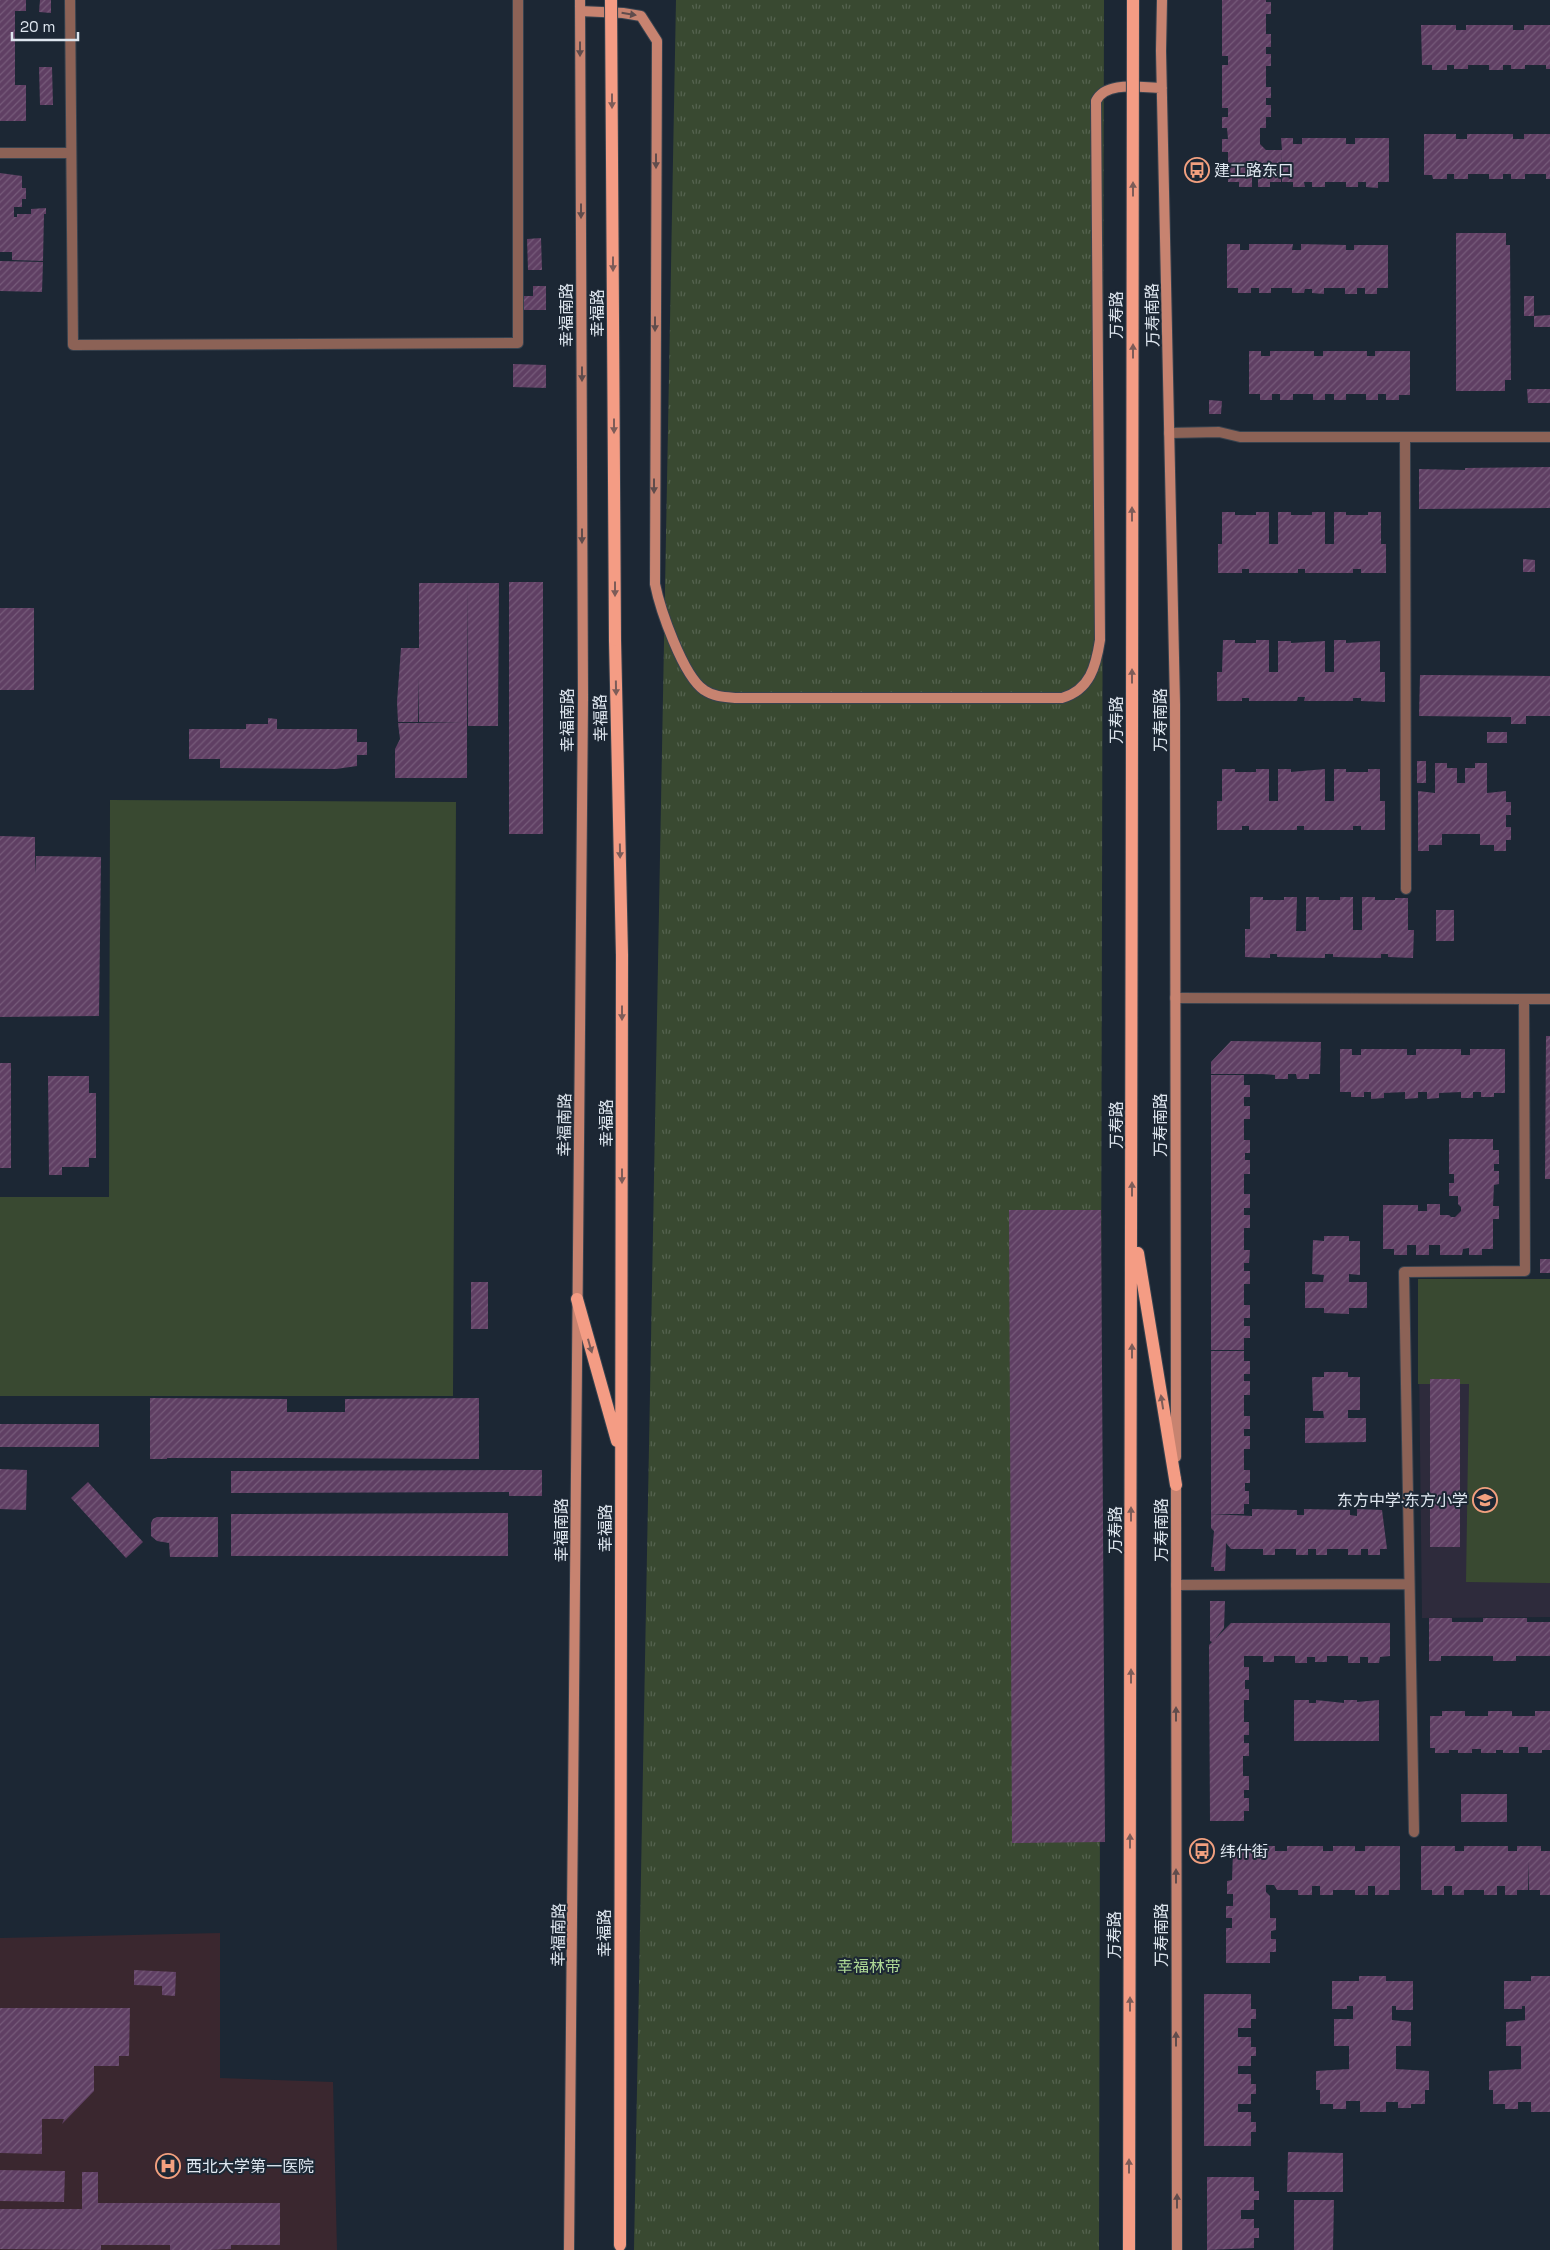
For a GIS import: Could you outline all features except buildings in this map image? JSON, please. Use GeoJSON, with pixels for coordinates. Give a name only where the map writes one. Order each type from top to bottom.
{"type":"FeatureCollection","features":[{"type":"Feature","properties":{"kind":"main road","name":"幸福路"},"geometry":{"type":"LineString","coordinates":[[611,0],[615,640],[622,954],[620,2245]]}},
{"type":"Feature","properties":{"kind":"main road","name":"万寿路"},"geometry":{"type":"LineString","coordinates":[[1129,2250],[1133,0]]}},
{"type":"Feature","properties":{"kind":"main road","name":"万寿南路"},"geometry":{"type":"LineString","coordinates":[[1162,0],[1162,88],[1175,704],[1177,2250]]}},
{"type":"Feature","properties":{"kind":"main road"},"geometry":{"type":"LineString","coordinates":[[580,5],[641,16],[657,41],[655,584],[660,608],[692,678],[704,690],[718,696],[738,698],[1062,698],[1076,694],[1086,682],[1097,664],[1100,640],[1096,101],[1099,93],[1108,88],[1162,88]]}},
{"type":"Feature","properties":{"kind":"main road","name":"幸福南路"},"geometry":{"type":"LineString","coordinates":[[569,2250],[574,1876],[583,698],[580,5]]}},
{"type":"Feature","properties":{"kind":"main road"},"geometry":{"type":"LineString","coordinates":[[1132,1215],[1176,1485]]}},
{"type":"Feature","properties":{"kind":"main road"},"geometry":{"type":"LineString","coordinates":[[577,1299],[621,1456]]}},
{"type":"Feature","properties":{"kind":"street"},"geometry":{"type":"LineString","coordinates":[[70,0],[73,344],[518,343],[518,0]]}},
{"type":"Feature","properties":{"kind":"street"},"geometry":{"type":"LineString","coordinates":[[0,152],[70,153]]}},
{"type":"Feature","properties":{"kind":"street"},"geometry":{"type":"LineString","coordinates":[[1169,433],[1219,432],[1240,437],[1550,437]]}},
{"type":"Feature","properties":{"kind":"street"},"geometry":{"type":"LineString","coordinates":[[1405,437],[1406,889]]}},
{"type":"Feature","properties":{"kind":"street"},"geometry":{"type":"LineString","coordinates":[[1175,998],[1550,999]]}},
{"type":"Feature","properties":{"kind":"street"},"geometry":{"type":"LineString","coordinates":[[1414,1832],[1408,1584],[1404,1272],[1525,1271],[1524,999]]}},
{"type":"Feature","properties":{"kind":"street"},"geometry":{"type":"LineString","coordinates":[[1176,1585],[1408,1584]]}},
{"type":"Feature","properties":{"kind":"shaded area","name":"东方中学·东方小学"},"geometry":{"type":"Polygon","coordinates":[[[1418,1279],[1550,1279],[1550,1617],[1422,1618],[1418,1279]]]}},
{"type":"Feature","properties":{"kind":"shaded area","name":"西北大学第一医院"},"geometry":{"type":"Polygon","coordinates":[[[220,1933],[220,2078],[333,2082],[337,2250],[0,2250],[0,1938],[220,1933]]]}},
{"type":"Feature","properties":{"kind":"green space","name":"幸福林带"},"geometry":{"type":"Polygon","coordinates":[[[676,0],[1104,0],[1099,2250],[634,2250],[676,0]]]}},
{"type":"Feature","properties":{"kind":"green space"},"geometry":{"type":"Polygon","coordinates":[[[110,800],[456,802],[453,1396],[0,1396],[0,1197],[109,1197],[110,800]]]}},
{"type":"Feature","properties":{"kind":"green space","name":"东方中学·东方小学"},"geometry":{"type":"Polygon","coordinates":[[[1418,1279],[1550,1279],[1550,1583],[1466,1582],[1469,1384],[1418,1384],[1418,1279]]]}},
{"type":"Feature","properties":{"kind":"place","name":"建工路东口"},"geometry":{"type":"Point","coordinates":[1197,170]}},
{"type":"Feature","properties":{"kind":"place","name":"东方中学·东方小学"},"geometry":{"type":"Point","coordinates":[1485,1500]}},
{"type":"Feature","properties":{"kind":"place","name":"纬什街"},"geometry":{"type":"Point","coordinates":[1202,1851]}},
{"type":"Feature","properties":{"kind":"place","name":"西北大学第一医院"},"geometry":{"type":"Point","coordinates":[168,2166]}}]}
